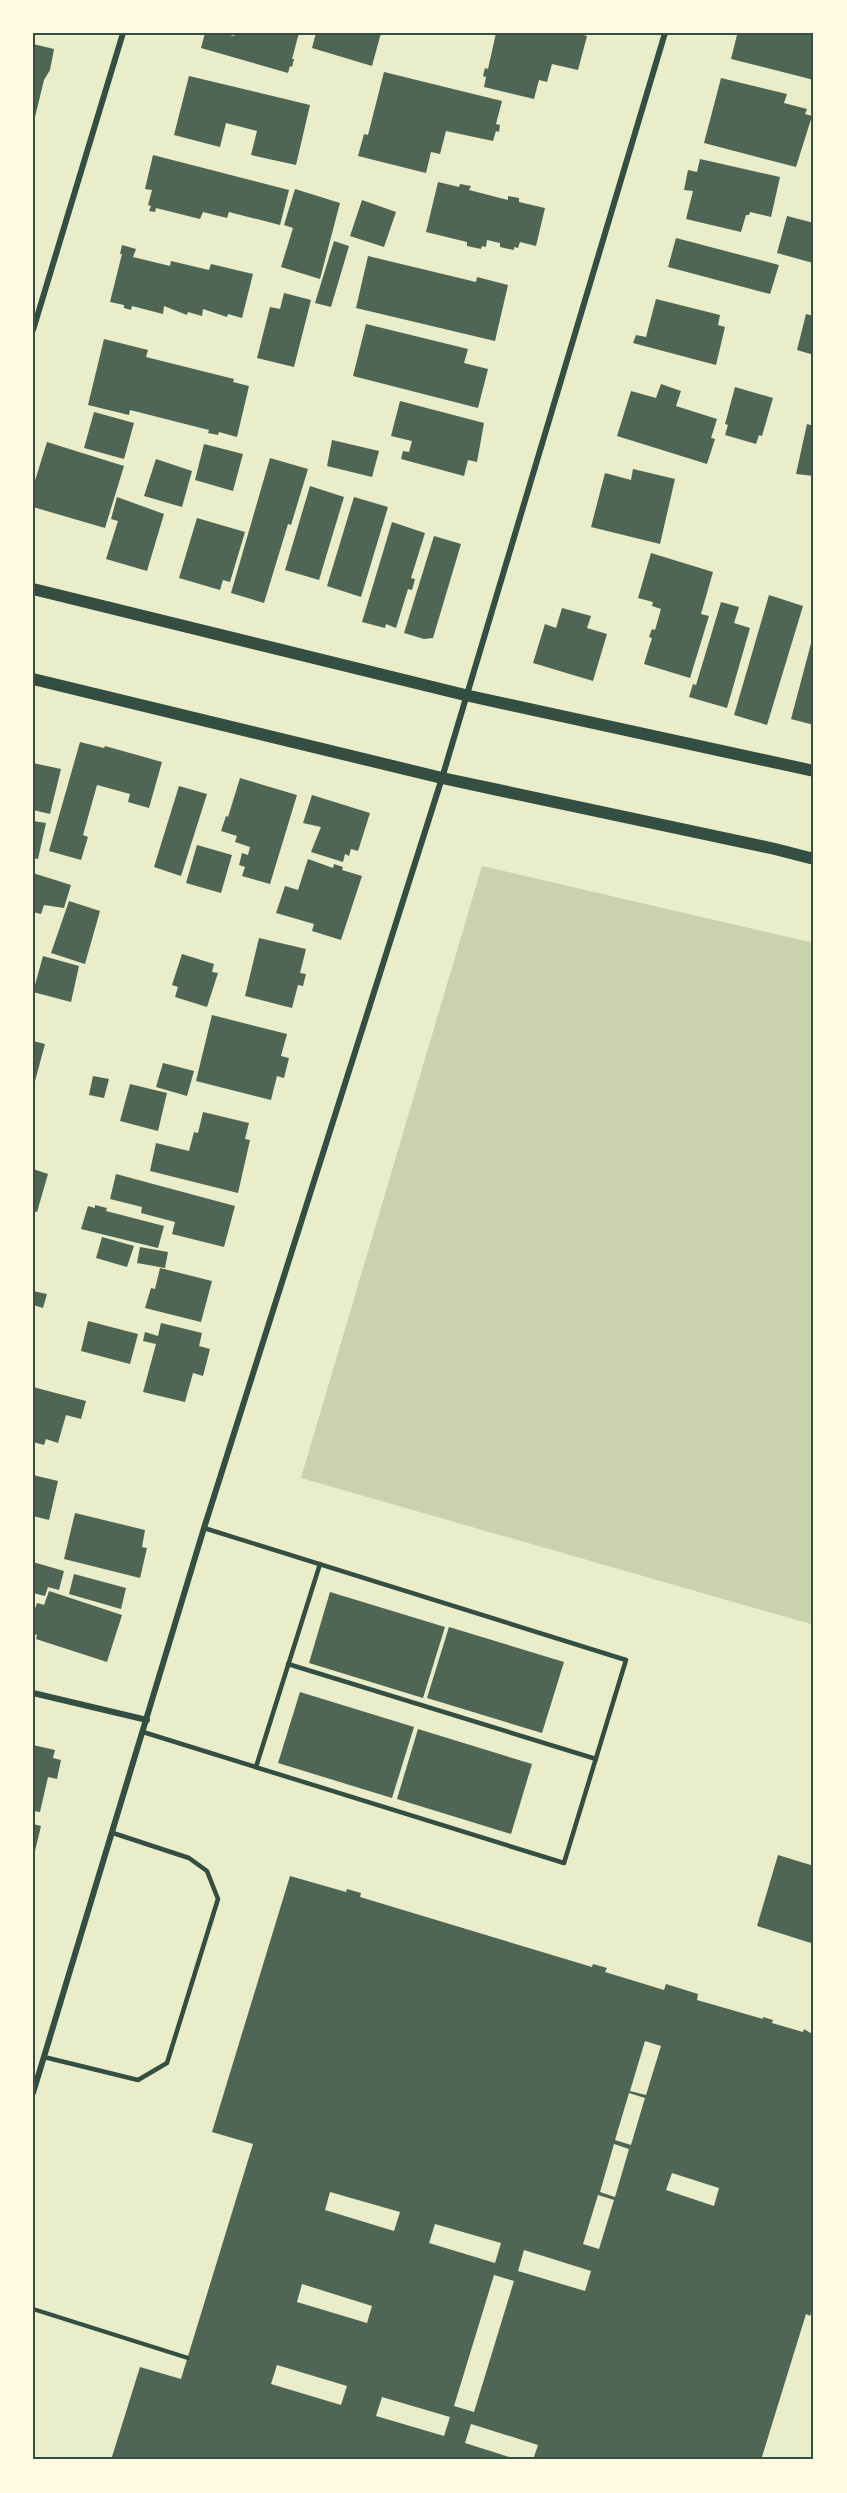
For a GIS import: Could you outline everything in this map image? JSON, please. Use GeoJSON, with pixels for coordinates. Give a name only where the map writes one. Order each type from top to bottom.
{"type":"FeatureCollection","features":[{"type":"Feature","properties":{"kind":"main road"},"geometry":{"type":"LineString","coordinates":[[33,589],[465,694],[814,771]]}},
{"type":"Feature","properties":{"kind":"main road"},"geometry":{"type":"LineString","coordinates":[[33,679],[442,778],[814,859]]}},
{"type":"Feature","properties":{"kind":"street"},"geometry":{"type":"LineString","coordinates":[[33,330],[123,33]]}},
{"type":"Feature","properties":{"kind":"street"},"geometry":{"type":"LineString","coordinates":[[33,2093],[204,1528],[442,778],[465,694],[665,33]]}},
{"type":"Feature","properties":{"kind":"street"},"geometry":{"type":"LineString","coordinates":[[33,1693],[147,1720]]}},
{"type":"Feature","properties":{"kind":"lane"},"geometry":{"type":"LineString","coordinates":[[143,1732],[564,1863],[626,1660],[204,1528]]}},
{"type":"Feature","properties":{"kind":"lane"},"geometry":{"type":"LineString","coordinates":[[256,1767],[320,1564]]}},
{"type":"Feature","properties":{"kind":"lane"},"geometry":{"type":"LineString","coordinates":[[288,1664],[596,1759]]}},
{"type":"Feature","properties":{"kind":"lane"},"geometry":{"type":"LineString","coordinates":[[44,2057],[138,2080],[166,2063],[218,1899],[207,1871],[189,1858],[113,1833]]}},
{"type":"Feature","properties":{"kind":"path"},"geometry":{"type":"LineString","coordinates":[[33,2309],[188,2358]]}},
{"type":"Feature","properties":{"kind":"green space"},"geometry":{"type":"Polygon","coordinates":[[[482,866],[814,943],[814,1625],[301,1478],[482,866]]]}},
{"type":"Feature","properties":{"kind":"building"},"geometry":{"type":"Polygon","coordinates":[[[205,33],[234,36],[235,33],[299,33],[292,67],[290,66],[288,73],[201,48],[205,33]]]}},
{"type":"Feature","properties":{"kind":"building"},"geometry":{"type":"Polygon","coordinates":[[[316,33],[381,33],[372,66],[312,48],[316,33]]]}},
{"type":"Feature","properties":{"kind":"building"},"geometry":{"type":"Polygon","coordinates":[[[496,33],[577,33],[587,36],[578,70],[552,64],[547,82],[539,80],[534,99],[484,87],[486,77],[483,76],[485,68],[488,69],[496,33]]]}},
{"type":"Feature","properties":{"kind":"building"},"geometry":{"type":"Polygon","coordinates":[[[732,33],[814,33],[814,80],[731,59],[737,35],[732,33]]]}},
{"type":"Feature","properties":{"kind":"building"},"geometry":{"type":"Polygon","coordinates":[[[33,44],[54,49],[35,117],[33,117],[33,44]]]}},
{"type":"Feature","properties":{"kind":"building"},"geometry":{"type":"Polygon","coordinates":[[[384,72],[502,101],[496,124],[500,125],[499,132],[496,131],[493,141],[446,131],[440,154],[431,152],[426,173],[358,156],[364,134],[368,135],[384,72]]]}},
{"type":"Feature","properties":{"kind":"building"},"geometry":{"type":"Polygon","coordinates":[[[189,76],[310,105],[296,165],[251,155],[257,131],[226,123],[220,147],[174,135],[189,76]]]}},
{"type":"Feature","properties":{"kind":"building"},"geometry":{"type":"Polygon","coordinates":[[[721,78],[787,94],[784,103],[807,109],[805,114],[812,116],[796,167],[704,143],[721,78]]]}},
{"type":"Feature","properties":{"kind":"building"},"geometry":{"type":"Polygon","coordinates":[[[153,155],[289,190],[280,225],[229,212],[227,218],[203,212],[200,219],[156,208],[155,212],[149,211],[151,206],[148,205],[152,190],[145,189],[153,155]]]}},
{"type":"Feature","properties":{"kind":"building"},"geometry":{"type":"Polygon","coordinates":[[[700,159],[780,177],[771,217],[750,212],[746,215],[741,232],[686,219],[693,191],[684,190],[688,170],[697,172],[700,159]]]}},
{"type":"Feature","properties":{"kind":"building"},"geometry":{"type":"Polygon","coordinates":[[[438,182],[459,187],[460,184],[471,186],[469,190],[508,200],[508,196],[519,198],[519,202],[545,208],[536,246],[520,242],[518,248],[514,247],[514,250],[500,247],[500,243],[487,240],[486,247],[482,246],[481,249],[467,246],[467,242],[426,232],[438,182]]]}},
{"type":"Feature","properties":{"kind":"building"},"geometry":{"type":"Polygon","coordinates":[[[295,189],[340,203],[320,279],[281,267],[293,228],[284,225],[295,189]]]}},
{"type":"Feature","properties":{"kind":"building"},"geometry":{"type":"Polygon","coordinates":[[[362,200],[396,212],[384,247],[350,236],[362,200]]]}},
{"type":"Feature","properties":{"kind":"building"},"geometry":{"type":"Polygon","coordinates":[[[787,216],[814,223],[813,263],[777,253],[787,216]]]}},
{"type":"Feature","properties":{"kind":"building"},"geometry":{"type":"Polygon","coordinates":[[[676,238],[779,265],[770,294],[668,267],[676,238]]]}},
{"type":"Feature","properties":{"kind":"building"},"geometry":{"type":"Polygon","coordinates":[[[334,241],[349,246],[331,307],[315,303],[334,241]]]}},
{"type":"Feature","properties":{"kind":"building"},"geometry":{"type":"Polygon","coordinates":[[[122,245],[136,249],[133,257],[170,266],[171,261],[209,270],[211,264],[253,274],[242,318],[228,314],[227,317],[203,309],[202,316],[188,312],[187,315],[164,306],[163,314],[132,306],[131,310],[124,308],[124,305],[110,302],[122,254],[120,254],[122,245]]]}},
{"type":"Feature","properties":{"kind":"building"},"geometry":{"type":"Polygon","coordinates":[[[368,256],[476,282],[477,277],[508,285],[495,341],[356,308],[368,256]]]}},
{"type":"Feature","properties":{"kind":"building"},"geometry":{"type":"Polygon","coordinates":[[[284,293],[311,300],[294,367],[257,358],[270,307],[280,309],[284,293]]]}},
{"type":"Feature","properties":{"kind":"building"},"geometry":{"type":"Polygon","coordinates":[[[656,299],[720,315],[718,325],[725,327],[716,365],[633,343],[636,335],[646,337],[656,299]]]}},
{"type":"Feature","properties":{"kind":"building"},"geometry":{"type":"Polygon","coordinates":[[[806,314],[814,316],[814,355],[797,350],[806,314]]]}},
{"type":"Feature","properties":{"kind":"building"},"geometry":{"type":"Polygon","coordinates":[[[366,324],[468,349],[464,363],[488,369],[478,408],[353,376],[366,324]]]}},
{"type":"Feature","properties":{"kind":"building"},"geometry":{"type":"Polygon","coordinates":[[[104,339],[148,350],[146,357],[234,379],[233,382],[249,386],[237,437],[219,432],[218,435],[208,433],[209,430],[130,410],[129,415],[88,405],[104,339]]]}},
{"type":"Feature","properties":{"kind":"building"},"geometry":{"type":"Polygon","coordinates":[[[661,384],[681,391],[676,406],[717,419],[711,438],[715,439],[707,464],[617,436],[631,391],[656,398],[661,384]]]}},
{"type":"Feature","properties":{"kind":"building"},"geometry":{"type":"Polygon","coordinates":[[[735,387],[773,398],[762,436],[759,435],[756,444],[725,435],[728,425],[725,424],[735,387]]]}},
{"type":"Feature","properties":{"kind":"building"},"geometry":{"type":"Polygon","coordinates":[[[400,401],[484,423],[477,462],[468,460],[464,476],[401,459],[403,451],[409,452],[412,441],[391,436],[400,401]]]}},
{"type":"Feature","properties":{"kind":"building"},"geometry":{"type":"Polygon","coordinates":[[[94,412],[134,423],[124,459],[84,448],[94,412]]]}},
{"type":"Feature","properties":{"kind":"building"},"geometry":{"type":"Polygon","coordinates":[[[807,424],[814,426],[814,476],[796,474],[807,424]]]}},
{"type":"Feature","properties":{"kind":"building"},"geometry":{"type":"Polygon","coordinates":[[[332,440],[379,451],[372,477],[327,466],[332,440]]]}},
{"type":"Feature","properties":{"kind":"building"},"geometry":{"type":"Polygon","coordinates":[[[47,442],[124,466],[105,528],[33,507],[33,487],[47,442]]]}},
{"type":"Feature","properties":{"kind":"building"},"geometry":{"type":"Polygon","coordinates":[[[204,444],[243,454],[233,491],[195,480],[204,444]]]}},
{"type":"Feature","properties":{"kind":"building"},"geometry":{"type":"Polygon","coordinates":[[[270,458],[308,469],[291,525],[288,524],[264,603],[231,593],[270,458]]]}},
{"type":"Feature","properties":{"kind":"building"},"geometry":{"type":"Polygon","coordinates":[[[156,459],[192,471],[182,507],[144,496],[156,459]]]}},
{"type":"Feature","properties":{"kind":"building"},"geometry":{"type":"Polygon","coordinates":[[[633,469],[675,479],[660,544],[591,527],[605,473],[631,480],[633,469]]]}},
{"type":"Feature","properties":{"kind":"building"},"geometry":{"type":"Polygon","coordinates":[[[310,486],[344,497],[319,580],[285,570],[310,486]]]}},
{"type":"Feature","properties":{"kind":"building"},"geometry":{"type":"Polygon","coordinates":[[[117,497],[164,514],[147,571],[106,559],[118,521],[111,519],[117,497]]]}},
{"type":"Feature","properties":{"kind":"building"},"geometry":{"type":"Polygon","coordinates":[[[354,497],[388,507],[361,597],[327,586],[354,497]]]}},
{"type":"Feature","properties":{"kind":"building"},"geometry":{"type":"Polygon","coordinates":[[[197,518],[245,532],[230,582],[223,580],[220,590],[179,578],[197,518]]]}},
{"type":"Feature","properties":{"kind":"building"},"geometry":{"type":"Polygon","coordinates":[[[392,522],[425,533],[411,578],[415,579],[412,590],[408,589],[396,628],[386,624],[385,628],[362,622],[392,522]]]}},
{"type":"Feature","properties":{"kind":"building"},"geometry":{"type":"Polygon","coordinates":[[[434,536],[461,544],[433,638],[424,639],[404,633],[434,536]]]}},
{"type":"Feature","properties":{"kind":"building"},"geometry":{"type":"Polygon","coordinates":[[[651,553],[713,572],[701,614],[709,616],[690,678],[644,664],[652,638],[649,637],[652,629],[655,630],[661,609],[652,606],[653,602],[638,598],[651,553]]]}},
{"type":"Feature","properties":{"kind":"building"},"geometry":{"type":"Polygon","coordinates":[[[769,595],[803,606],[767,725],[734,715],[769,595]]]}},
{"type":"Feature","properties":{"kind":"building"},"geometry":{"type":"Polygon","coordinates":[[[721,602],[739,607],[734,623],[750,628],[727,708],[689,697],[693,684],[696,685],[721,602]]]}},
{"type":"Feature","properties":{"kind":"building"},"geometry":{"type":"Polygon","coordinates":[[[562,608],[591,616],[587,628],[607,634],[593,681],[533,663],[545,624],[556,628],[562,608]]]}},
{"type":"Feature","properties":{"kind":"building"},"geometry":{"type":"Polygon","coordinates":[[[814,632],[814,725],[791,719],[814,632]]]}},
{"type":"Feature","properties":{"kind":"building"},"geometry":{"type":"Polygon","coordinates":[[[80,742],[104,748],[105,746],[162,762],[149,808],[128,802],[130,794],[97,785],[83,835],[88,837],[81,860],[49,851],[80,742]]]}},
{"type":"Feature","properties":{"kind":"building"},"geometry":{"type":"Polygon","coordinates":[[[33,763],[61,769],[50,814],[33,810],[33,763]]]}},
{"type":"Feature","properties":{"kind":"building"},"geometry":{"type":"Polygon","coordinates":[[[240,778],[297,795],[270,884],[242,876],[245,867],[239,865],[242,853],[248,855],[250,847],[235,842],[237,836],[221,831],[226,816],[228,817],[240,778]]]}},
{"type":"Feature","properties":{"kind":"building"},"geometry":{"type":"Polygon","coordinates":[[[179,786],[207,794],[181,876],[154,867],[179,786]]]}},
{"type":"Feature","properties":{"kind":"building"},"geometry":{"type":"Polygon","coordinates":[[[312,795],[370,813],[358,851],[351,849],[349,856],[345,854],[343,862],[311,852],[321,827],[303,823],[312,795]]]}},
{"type":"Feature","properties":{"kind":"building"},"geometry":{"type":"Polygon","coordinates":[[[33,821],[46,823],[38,859],[33,858],[33,821]]]}},
{"type":"Feature","properties":{"kind":"building"},"geometry":{"type":"Polygon","coordinates":[[[197,845],[232,855],[221,893],[186,883],[197,845]]]}},
{"type":"Feature","properties":{"kind":"building"},"geometry":{"type":"Polygon","coordinates":[[[308,859],[333,868],[334,864],[343,867],[342,870],[362,876],[341,940],[312,931],[314,924],[276,913],[285,886],[298,890],[308,859]]]}},
{"type":"Feature","properties":{"kind":"building"},"geometry":{"type":"Polygon","coordinates":[[[33,873],[71,885],[64,908],[44,905],[41,914],[33,912],[33,873]]]}},
{"type":"Feature","properties":{"kind":"building"},"geometry":{"type":"Polygon","coordinates":[[[69,901],[100,911],[85,964],[51,953],[69,901]]]}},
{"type":"Feature","properties":{"kind":"building"},"geometry":{"type":"Polygon","coordinates":[[[259,938],[306,949],[300,973],[306,974],[303,986],[298,985],[292,1008],[245,996],[259,938]]]}},
{"type":"Feature","properties":{"kind":"building"},"geometry":{"type":"Polygon","coordinates":[[[182,954],[214,964],[212,972],[218,973],[207,1007],[175,997],[178,987],[172,985],[182,954]]]}},
{"type":"Feature","properties":{"kind":"building"},"geometry":{"type":"Polygon","coordinates":[[[43,956],[79,966],[71,1002],[33,992],[43,956]]]}},
{"type":"Feature","properties":{"kind":"building"},"geometry":{"type":"Polygon","coordinates":[[[212,1015],[287,1034],[281,1056],[289,1058],[284,1078],[277,1076],[271,1100],[196,1081],[212,1015]]]}},
{"type":"Feature","properties":{"kind":"building"},"geometry":{"type":"Polygon","coordinates":[[[33,1041],[45,1044],[35,1081],[33,1081],[33,1041]]]}},
{"type":"Feature","properties":{"kind":"building"},"geometry":{"type":"Polygon","coordinates":[[[163,1063],[194,1071],[187,1096],[156,1087],[163,1063]]]}},
{"type":"Feature","properties":{"kind":"building"},"geometry":{"type":"Polygon","coordinates":[[[93,1076],[109,1079],[104,1098],[89,1095],[93,1076]]]}},
{"type":"Feature","properties":{"kind":"building"},"geometry":{"type":"Polygon","coordinates":[[[130,1084],[167,1093],[158,1131],[120,1121],[130,1084]]]}},
{"type":"Feature","properties":{"kind":"building"},"geometry":{"type":"Polygon","coordinates":[[[203,1112],[249,1123],[245,1139],[250,1140],[238,1193],[150,1171],[156,1143],[189,1151],[194,1132],[198,1133],[203,1112]]]}},
{"type":"Feature","properties":{"kind":"building"},"geometry":{"type":"Polygon","coordinates":[[[33,1169],[48,1174],[37,1212],[33,1211],[33,1169]]]}},
{"type":"Feature","properties":{"kind":"building"},"geometry":{"type":"Polygon","coordinates":[[[116,1174],[235,1206],[224,1247],[172,1234],[175,1222],[141,1213],[142,1207],[110,1199],[116,1174]]]}},
{"type":"Feature","properties":{"kind":"building"},"geometry":{"type":"Polygon","coordinates":[[[95,1205],[107,1208],[106,1211],[164,1226],[158,1248],[81,1229],[88,1206],[95,1208],[95,1205]]]}},
{"type":"Feature","properties":{"kind":"building"},"geometry":{"type":"Polygon","coordinates":[[[102,1237],[134,1246],[127,1267],[96,1258],[102,1237]]]}},
{"type":"Feature","properties":{"kind":"building"},"geometry":{"type":"Polygon","coordinates":[[[140,1247],[168,1252],[165,1268],[137,1263],[140,1247]]]}},
{"type":"Feature","properties":{"kind":"building"},"geometry":{"type":"Polygon","coordinates":[[[160,1268],[212,1281],[201,1322],[145,1308],[151,1288],[155,1289],[160,1268]]]}},
{"type":"Feature","properties":{"kind":"building"},"geometry":{"type":"Polygon","coordinates":[[[33,1291],[47,1294],[43,1308],[33,1305],[33,1291]]]}},
{"type":"Feature","properties":{"kind":"building"},"geometry":{"type":"Polygon","coordinates":[[[88,1321],[138,1334],[130,1364],[81,1351],[88,1321]]]}},
{"type":"Feature","properties":{"kind":"building"},"geometry":{"type":"Polygon","coordinates":[[[161,1323],[202,1333],[199,1346],[210,1349],[203,1376],[193,1373],[185,1402],[143,1392],[156,1344],[143,1341],[145,1332],[158,1336],[161,1323]]]}},
{"type":"Feature","properties":{"kind":"building"},"geometry":{"type":"Polygon","coordinates":[[[33,1387],[86,1401],[81,1419],[66,1415],[58,1443],[46,1439],[44,1445],[33,1442],[33,1387]]]}},
{"type":"Feature","properties":{"kind":"building"},"geometry":{"type":"Polygon","coordinates":[[[33,1475],[58,1481],[49,1520],[33,1516],[33,1475]]]}},
{"type":"Feature","properties":{"kind":"building"},"geometry":{"type":"Polygon","coordinates":[[[75,1513],[145,1530],[142,1547],[147,1548],[140,1578],[64,1559],[75,1513]]]}},
{"type":"Feature","properties":{"kind":"building"},"geometry":{"type":"Polygon","coordinates":[[[33,1562],[64,1571],[59,1590],[48,1587],[45,1596],[33,1593],[33,1562]]]}},
{"type":"Feature","properties":{"kind":"building"},"geometry":{"type":"Polygon","coordinates":[[[74,1574],[126,1588],[121,1609],[69,1594],[74,1574]]]}},
{"type":"Feature","properties":{"kind":"building"},"geometry":{"type":"Polygon","coordinates":[[[49,1591],[122,1615],[107,1662],[36,1639],[37,1635],[33,1634],[33,1615],[37,1603],[44,1605],[49,1591]]]}},
{"type":"Feature","properties":{"kind":"building"},"geometry":{"type":"Polygon","coordinates":[[[330,1592],[445,1627],[423,1698],[309,1663],[330,1592]]]}},
{"type":"Feature","properties":{"kind":"building"},"geometry":{"type":"Polygon","coordinates":[[[449,1627],[564,1662],[542,1733],[427,1698],[449,1627]]]}},
{"type":"Feature","properties":{"kind":"building"},"geometry":{"type":"Polygon","coordinates":[[[300,1692],[414,1727],[392,1798],[278,1763],[300,1692]]]}},
{"type":"Feature","properties":{"kind":"building"},"geometry":{"type":"Polygon","coordinates":[[[418,1729],[532,1764],[511,1834],[397,1799],[418,1729]]]}},
{"type":"Feature","properties":{"kind":"building"},"geometry":{"type":"Polygon","coordinates":[[[33,1745],[55,1750],[53,1758],[61,1760],[57,1779],[48,1777],[40,1812],[33,1811],[33,1745]]]}},
{"type":"Feature","properties":{"kind":"building"},"geometry":{"type":"Polygon","coordinates":[[[33,1824],[41,1826],[34,1855],[33,1855],[33,1824]]]}},
{"type":"Feature","properties":{"kind":"building"},"geometry":{"type":"Polygon","coordinates":[[[778,1855],[814,1866],[814,1944],[757,1926],[778,1855]]]}},
{"type":"Feature","properties":{"kind":"building"},"geometry":{"type":"Polygon","coordinates":[[[290,1876],[346,1892],[347,1889],[361,1893],[360,1897],[592,1967],[593,1964],[607,1968],[605,1972],[664,1990],[666,1984],[698,1994],[697,2000],[773,2020],[772,2023],[803,2032],[804,2029],[814,2035],[814,2302],[810,2316],[806,2314],[761,2460],[533,2460],[538,2445],[471,2424],[465,2443],[519,2460],[111,2460],[140,2367],[181,2379],[253,2144],[212,2132],[290,1876]],[[645,2041],[630,2091],[646,2095],[661,2046],[645,2041]],[[629,2093],[615,2140],[631,2145],[645,2098],[629,2093]],[[614,2144],[600,2192],[615,2197],[629,2149],[614,2144]],[[672,2173],[666,2190],[714,2206],[719,2188],[672,2173]],[[330,2192],[325,2210],[394,2231],[400,2212],[330,2192]],[[598,2195],[583,2244],[599,2249],[614,2200],[598,2195]],[[435,2224],[429,2243],[495,2263],[501,2243],[435,2224]],[[524,2250],[518,2271],[585,2291],[591,2271],[524,2250]],[[494,2275],[454,2406],[474,2412],[514,2281],[494,2275]],[[302,2284],[297,2302],[367,2323],[372,2306],[302,2284]],[[277,2365],[271,2384],[341,2405],[347,2386],[277,2365]],[[382,2397],[376,2416],[444,2436],[450,2417],[382,2397]]]}}]}
